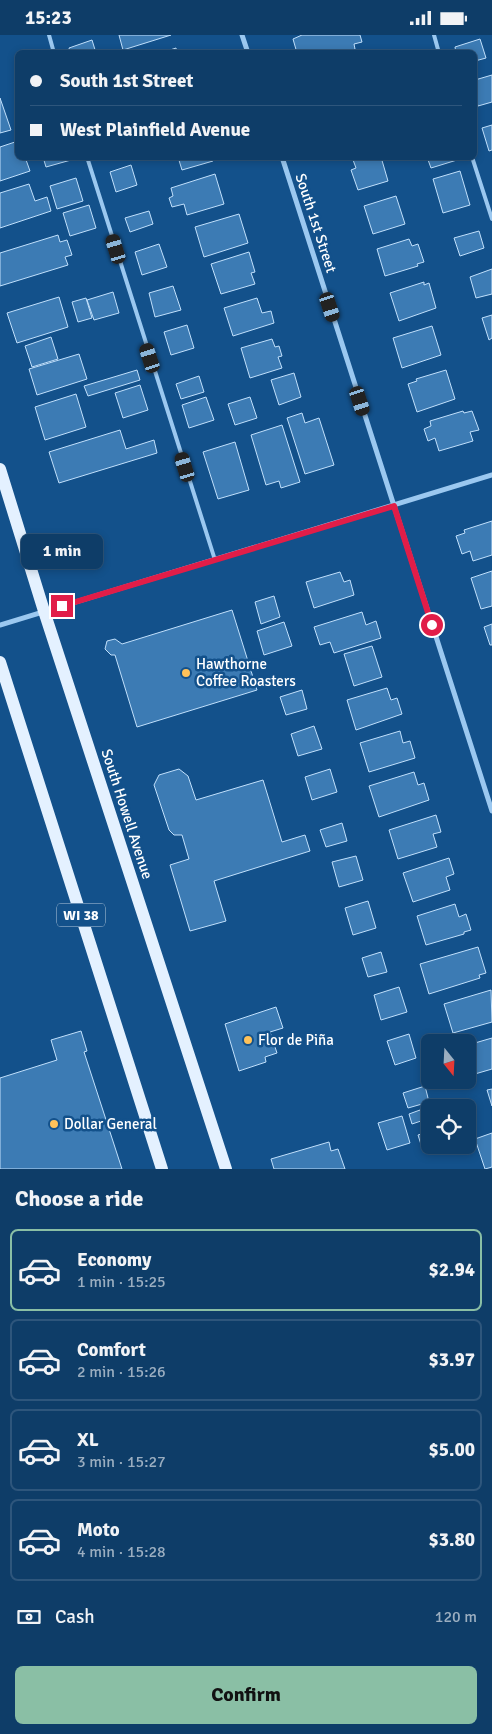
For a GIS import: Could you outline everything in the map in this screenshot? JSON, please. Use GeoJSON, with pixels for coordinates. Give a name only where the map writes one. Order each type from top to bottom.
{"type":"FeatureCollection","features":[{"type":"Feature","properties":{"kind":"main road","name":"South Howell Avenue"},"geometry":{"type":"LineString","coordinates":[[0,469],[44,611],[226,1169]]}},
{"type":"Feature","properties":{"kind":"main road","name":"WI 38"},"geometry":{"type":"LineString","coordinates":[[0,661],[162,1169]]}},
{"type":"Feature","properties":{"kind":"street"},"geometry":{"type":"LineString","coordinates":[[242,35],[247,50]]}},
{"type":"Feature","properties":{"kind":"street","name":"South 1st Street"},"geometry":{"type":"LineString","coordinates":[[283,160],[492,811]]}},
{"type":"Feature","properties":{"kind":"street"},"geometry":{"type":"LineString","coordinates":[[0,625],[492,475]]}},
{"type":"Feature","properties":{"kind":"lane"},"geometry":{"type":"LineString","coordinates":[[49,35],[53,50]]}},
{"type":"Feature","properties":{"kind":"lane"},"geometry":{"type":"LineString","coordinates":[[434,35],[438,50]]}},
{"type":"Feature","properties":{"kind":"lane"},"geometry":{"type":"LineString","coordinates":[[88,160],[215,560]]}},
{"type":"Feature","properties":{"kind":"lane"},"geometry":{"type":"LineString","coordinates":[[473,160],[492,219]]}},
{"type":"Feature","properties":{"kind":"building"},"geometry":{"type":"Polygon","coordinates":[[[119,35],[171,35],[123,50],[119,35]]]}},
{"type":"Feature","properties":{"kind":"building"},"geometry":{"type":"Polygon","coordinates":[[[302,35],[360,35],[362,42],[354,44],[355,49],[352,50],[296,50],[293,39],[302,35]]]}},
{"type":"Feature","properties":{"kind":"building"},"geometry":{"type":"Polygon","coordinates":[[[480,39],[486,58],[477,60],[477,50],[456,50],[455,47],[480,39]]]}},
{"type":"Feature","properties":{"kind":"building"},"geometry":{"type":"Polygon","coordinates":[[[92,40],[95,50],[69,50],[69,48],[92,40]]]}},
{"type":"Feature","properties":{"kind":"building"},"geometry":{"type":"Polygon","coordinates":[[[492,75],[492,102],[478,106],[477,79],[492,75]]]}},
{"type":"Feature","properties":{"kind":"building"},"geometry":{"type":"Polygon","coordinates":[[[0,98],[11,130],[0,133],[0,98]]]}},
{"type":"Feature","properties":{"kind":"building"},"geometry":{"type":"Polygon","coordinates":[[[492,125],[492,150],[489,151],[482,128],[492,125]]]}},
{"type":"Feature","properties":{"kind":"building"},"geometry":{"type":"Polygon","coordinates":[[[15,142],[15,160],[26,160],[30,171],[0,181],[0,147],[15,142]]]}},
{"type":"Feature","properties":{"kind":"building"},"geometry":{"type":"Polygon","coordinates":[[[44,160],[71,160],[46,167],[44,160]]]}},
{"type":"Feature","properties":{"kind":"building"},"geometry":{"type":"Polygon","coordinates":[[[179,160],[213,160],[213,161],[182,170],[179,160]]]}},
{"type":"Feature","properties":{"kind":"building"},"geometry":{"type":"Polygon","coordinates":[[[353,160],[382,160],[388,181],[358,190],[351,170],[356,168],[353,160]]]}},
{"type":"Feature","properties":{"kind":"building"},"geometry":{"type":"Polygon","coordinates":[[[428,160],[457,160],[431,168],[428,160]]]}},
{"type":"Feature","properties":{"kind":"building"},"geometry":{"type":"Polygon","coordinates":[[[131,165],[137,185],[116,192],[110,172],[131,165]]]}},
{"type":"Feature","properties":{"kind":"building"},"geometry":{"type":"Polygon","coordinates":[[[460,171],[470,205],[443,213],[433,179],[460,171]]]}},
{"type":"Feature","properties":{"kind":"building"},"geometry":{"type":"Polygon","coordinates":[[[215,174],[224,204],[187,215],[184,204],[172,207],[169,198],[173,196],[171,188],[215,174]]]}},
{"type":"Feature","properties":{"kind":"building"},"geometry":{"type":"Polygon","coordinates":[[[76,178],[83,201],[57,209],[50,186],[76,178]]]}},
{"type":"Feature","properties":{"kind":"building"},"geometry":{"type":"Polygon","coordinates":[[[29,184],[35,201],[47,197],[51,211],[0,228],[0,193],[29,184]]]}},
{"type":"Feature","properties":{"kind":"building"},"geometry":{"type":"Polygon","coordinates":[[[396,196],[405,224],[373,234],[364,206],[396,196]]]}},
{"type":"Feature","properties":{"kind":"building"},"geometry":{"type":"Polygon","coordinates":[[[89,205],[96,228],[70,236],[63,213],[89,205]]]}},
{"type":"Feature","properties":{"kind":"building"},"geometry":{"type":"Polygon","coordinates":[[[149,211],[153,224],[130,232],[125,218],[149,211]]]}},
{"type":"Feature","properties":{"kind":"building"},"geometry":{"type":"Polygon","coordinates":[[[239,214],[248,243],[204,257],[195,227],[239,214]]]}},
{"type":"Feature","properties":{"kind":"building"},"geometry":{"type":"Polygon","coordinates":[[[479,231],[484,248],[460,256],[454,238],[479,231]]]}},
{"type":"Feature","properties":{"kind":"building"},"geometry":{"type":"Polygon","coordinates":[[[58,235],[60,242],[67,240],[72,255],[65,257],[68,265],[0,286],[0,253],[58,235]]]}},
{"type":"Feature","properties":{"kind":"building"},"geometry":{"type":"Polygon","coordinates":[[[409,239],[412,246],[418,244],[424,262],[417,264],[418,266],[385,276],[377,249],[409,239]]]}},
{"type":"Feature","properties":{"kind":"building"},"geometry":{"type":"Polygon","coordinates":[[[159,244],[167,267],[142,275],[135,252],[159,244]]]}},
{"type":"Feature","properties":{"kind":"building"},"geometry":{"type":"Polygon","coordinates":[[[249,252],[255,272],[251,273],[255,284],[221,294],[211,264],[249,252]]]}},
{"type":"Feature","properties":{"kind":"building"},"geometry":{"type":"Polygon","coordinates":[[[492,269],[492,294],[476,298],[470,277],[492,269]]]}},
{"type":"Feature","properties":{"kind":"building"},"geometry":{"type":"Polygon","coordinates":[[[424,282],[424,285],[429,283],[436,308],[399,321],[390,293],[424,282]]]}},
{"type":"Feature","properties":{"kind":"building"},"geometry":{"type":"Polygon","coordinates":[[[173,286],[181,310],[155,317],[149,293],[173,286]]]}},
{"type":"Feature","properties":{"kind":"building"},"geometry":{"type":"Polygon","coordinates":[[[113,292],[119,313],[94,320],[87,300],[113,292]]]}},
{"type":"Feature","properties":{"kind":"building"},"geometry":{"type":"Polygon","coordinates":[[[59,297],[68,327],[17,343],[7,313],[59,297]]]}},
{"type":"Feature","properties":{"kind":"building"},"geometry":{"type":"Polygon","coordinates":[[[86,298],[92,318],[78,322],[72,302],[86,298]]]}},
{"type":"Feature","properties":{"kind":"building"},"geometry":{"type":"Polygon","coordinates":[[[257,298],[262,313],[271,311],[274,323],[233,336],[224,308],[257,298]]]}},
{"type":"Feature","properties":{"kind":"building"},"geometry":{"type":"Polygon","coordinates":[[[492,315],[492,338],[489,340],[482,318],[492,315]]]}},
{"type":"Feature","properties":{"kind":"building"},"geometry":{"type":"Polygon","coordinates":[[[187,325],[194,348],[171,355],[164,332],[187,325]]]}},
{"type":"Feature","properties":{"kind":"building"},"geometry":{"type":"Polygon","coordinates":[[[432,326],[441,355],[402,368],[393,338],[432,326]]]}},
{"type":"Feature","properties":{"kind":"building"},"geometry":{"type":"Polygon","coordinates":[[[51,337],[58,359],[32,367],[25,346],[51,337]]]}},
{"type":"Feature","properties":{"kind":"building"},"geometry":{"type":"Polygon","coordinates":[[[272,339],[275,347],[279,346],[282,356],[278,357],[282,368],[250,378],[241,348],[272,339]]]}},
{"type":"Feature","properties":{"kind":"building"},"geometry":{"type":"Polygon","coordinates":[[[79,354],[87,379],[37,395],[29,369],[79,354]]]}},
{"type":"Feature","properties":{"kind":"building"},"geometry":{"type":"Polygon","coordinates":[[[137,370],[140,380],[88,396],[84,386],[137,370]]]}},
{"type":"Feature","properties":{"kind":"building"},"geometry":{"type":"Polygon","coordinates":[[[446,370],[455,399],[417,412],[408,384],[417,381],[416,379],[446,370]]]}},
{"type":"Feature","properties":{"kind":"building"},"geometry":{"type":"Polygon","coordinates":[[[294,373],[301,397],[279,405],[271,380],[294,373]]]}},
{"type":"Feature","properties":{"kind":"building"},"geometry":{"type":"Polygon","coordinates":[[[199,376],[204,392],[181,399],[176,384],[199,376]]]}},
{"type":"Feature","properties":{"kind":"building"},"geometry":{"type":"Polygon","coordinates":[[[140,385],[148,410],[123,418],[115,393],[140,385]]]}},
{"type":"Feature","properties":{"kind":"building"},"geometry":{"type":"Polygon","coordinates":[[[76,394],[86,427],[45,440],[35,407],[76,394]]]}},
{"type":"Feature","properties":{"kind":"building"},"geometry":{"type":"Polygon","coordinates":[[[206,397],[214,420],[189,428],[182,405],[206,397]]]}},
{"type":"Feature","properties":{"kind":"building"},"geometry":{"type":"Polygon","coordinates":[[[250,397],[257,418],[235,425],[228,404],[250,397]]]}},
{"type":"Feature","properties":{"kind":"building"},"geometry":{"type":"Polygon","coordinates":[[[463,411],[464,413],[472,411],[479,430],[470,432],[473,441],[439,451],[435,438],[428,441],[424,429],[431,426],[430,421],[463,411]]]}},
{"type":"Feature","properties":{"kind":"building"},"geometry":{"type":"Polygon","coordinates":[[[302,413],[305,423],[319,418],[334,465],[305,474],[287,418],[302,413]]]}},
{"type":"Feature","properties":{"kind":"building"},"geometry":{"type":"Polygon","coordinates":[[[282,425],[300,482],[281,488],[279,481],[266,485],[251,435],[282,425]]]}},
{"type":"Feature","properties":{"kind":"building"},"geometry":{"type":"Polygon","coordinates":[[[120,430],[126,449],[154,440],[157,453],[59,483],[49,452],[120,430]]]}},
{"type":"Feature","properties":{"kind":"building"},"geometry":{"type":"Polygon","coordinates":[[[235,442],[249,490],[218,499],[203,452],[235,442]]]}},
{"type":"Feature","properties":{"kind":"building"},"geometry":{"type":"Polygon","coordinates":[[[492,521],[492,555],[473,561],[470,551],[462,554],[456,536],[465,533],[464,530],[492,521]]]}},
{"type":"Feature","properties":{"kind":"building"},"geometry":{"type":"Polygon","coordinates":[[[492,571],[492,606],[481,609],[471,578],[492,571]]]}},
{"type":"Feature","properties":{"kind":"building"},"geometry":{"type":"Polygon","coordinates":[[[340,572],[344,582],[350,580],[354,595],[314,608],[306,582],[340,572]]]}},
{"type":"Feature","properties":{"kind":"building"},"geometry":{"type":"Polygon","coordinates":[[[274,596],[280,617],[261,624],[255,602],[274,596]]]}},
{"type":"Feature","properties":{"kind":"building","name":"Hawthorne Coffee Roasters"},"geometry":{"type":"Polygon","coordinates":[[[232,610],[257,690],[137,727],[115,655],[111,655],[105,649],[107,641],[115,639],[122,644],[232,610]]]}},
{"type":"Feature","properties":{"kind":"building"},"geometry":{"type":"Polygon","coordinates":[[[362,612],[366,625],[376,621],[381,638],[334,653],[330,642],[320,645],[314,627],[362,612]]]}},
{"type":"Feature","properties":{"kind":"building"},"geometry":{"type":"Polygon","coordinates":[[[284,622],[292,646],[264,655],[257,631],[284,622]]]}},
{"type":"Feature","properties":{"kind":"building"},"geometry":{"type":"Polygon","coordinates":[[[492,624],[492,645],[490,645],[484,627],[492,624]]]}},
{"type":"Feature","properties":{"kind":"building"},"geometry":{"type":"Polygon","coordinates":[[[372,646],[382,677],[354,686],[344,654],[372,646]]]}},
{"type":"Feature","properties":{"kind":"building"},"geometry":{"type":"Polygon","coordinates":[[[387,688],[391,700],[397,698],[402,714],[356,730],[347,700],[387,688]]]}},
{"type":"Feature","properties":{"kind":"building"},"geometry":{"type":"Polygon","coordinates":[[[302,690],[307,709],[286,715],[280,697],[302,690]]]}},
{"type":"Feature","properties":{"kind":"building"},"geometry":{"type":"Polygon","coordinates":[[[314,726],[322,749],[298,756],[291,734],[314,726]]]}},
{"type":"Feature","properties":{"kind":"building"},"geometry":{"type":"Polygon","coordinates":[[[400,731],[403,743],[410,741],[415,758],[369,772],[360,743],[400,731]]]}},
{"type":"Feature","properties":{"kind":"building"},"geometry":{"type":"Polygon","coordinates":[[[179,769],[188,776],[196,800],[263,780],[282,842],[305,835],[310,851],[214,881],[226,921],[190,931],[170,865],[189,859],[182,835],[174,835],[169,830],[154,785],[159,775],[179,769]]]}},
{"type":"Feature","properties":{"kind":"building"},"geometry":{"type":"Polygon","coordinates":[[[330,769],[337,792],[312,800],[305,777],[330,769]]]}},
{"type":"Feature","properties":{"kind":"building"},"geometry":{"type":"Polygon","coordinates":[[[414,772],[418,785],[424,783],[429,800],[379,817],[369,786],[414,772]]]}},
{"type":"Feature","properties":{"kind":"building"},"geometry":{"type":"Polygon","coordinates":[[[436,815],[441,832],[433,834],[437,847],[398,859],[389,830],[436,815]]]}},
{"type":"Feature","properties":{"kind":"building"},"geometry":{"type":"Polygon","coordinates":[[[342,823],[347,841],[326,847],[320,830],[342,823]]]}},
{"type":"Feature","properties":{"kind":"building"},"geometry":{"type":"Polygon","coordinates":[[[356,856],[363,880],[339,887],[332,862],[356,856]]]}},
{"type":"Feature","properties":{"kind":"building"},"geometry":{"type":"Polygon","coordinates":[[[449,858],[454,874],[446,877],[450,890],[413,902],[403,873],[449,858]]]}},
{"type":"Feature","properties":{"kind":"building"},"geometry":{"type":"Polygon","coordinates":[[[368,901],[376,928],[353,935],[345,908],[368,901]]]}},
{"type":"Feature","properties":{"kind":"building"},"geometry":{"type":"Polygon","coordinates":[[[455,904],[459,917],[466,914],[471,930],[464,932],[464,934],[426,945],[417,916],[455,904]]]}},
{"type":"Feature","properties":{"kind":"building"},"geometry":{"type":"Polygon","coordinates":[[[478,947],[486,973],[479,975],[480,978],[429,994],[420,964],[478,947]]]}},
{"type":"Feature","properties":{"kind":"building"},"geometry":{"type":"Polygon","coordinates":[[[381,952],[387,972],[368,977],[362,958],[381,952]]]}},
{"type":"Feature","properties":{"kind":"building"},"geometry":{"type":"Polygon","coordinates":[[[399,987],[407,1012],[381,1020],[374,995],[399,987]]]}},
{"type":"Feature","properties":{"kind":"building"},"geometry":{"type":"Polygon","coordinates":[[[491,990],[492,1022],[453,1033],[444,1004],[491,990]]]}},
{"type":"Feature","properties":{"kind":"building"},"geometry":{"type":"Polygon","coordinates":[[[276,1007],[283,1028],[270,1032],[277,1053],[265,1057],[266,1062],[239,1071],[225,1024],[276,1007]]]}},
{"type":"Feature","properties":{"kind":"building","name":"Dollar General"},"geometry":{"type":"Polygon","coordinates":[[[81,1031],[87,1051],[84,1052],[122,1169],[0,1169],[0,1078],[57,1060],[51,1040],[81,1031]]]}},
{"type":"Feature","properties":{"kind":"building"},"geometry":{"type":"Polygon","coordinates":[[[409,1034],[416,1058],[395,1065],[387,1041],[409,1034]]]}},
{"type":"Feature","properties":{"kind":"building"},"geometry":{"type":"Polygon","coordinates":[[[492,1038],[492,1069],[476,1074],[476,1043],[492,1038]]]}},
{"type":"Feature","properties":{"kind":"building"},"geometry":{"type":"Polygon","coordinates":[[[421,1087],[421,1089],[426,1089],[428,1099],[421,1099],[421,1104],[408,1108],[403,1093],[421,1087]]]}},
{"type":"Feature","properties":{"kind":"building"},"geometry":{"type":"Polygon","coordinates":[[[492,1089],[492,1106],[487,1090],[492,1089]]]}},
{"type":"Feature","properties":{"kind":"building"},"geometry":{"type":"Polygon","coordinates":[[[420,1110],[421,1121],[412,1124],[409,1114],[420,1110]]]}},
{"type":"Feature","properties":{"kind":"building"},"geometry":{"type":"Polygon","coordinates":[[[402,1116],[410,1143],[387,1150],[378,1123],[402,1116]]]}},
{"type":"Feature","properties":{"kind":"building"},"geometry":{"type":"Polygon","coordinates":[[[492,1133],[492,1167],[485,1169],[476,1139],[492,1133]]]}},
{"type":"Feature","properties":{"kind":"building"},"geometry":{"type":"Polygon","coordinates":[[[421,1134],[421,1145],[418,1135],[421,1134]]]}},
{"type":"Feature","properties":{"kind":"building"},"geometry":{"type":"Polygon","coordinates":[[[329,1142],[331,1151],[338,1149],[345,1169],[274,1169],[271,1159],[329,1142]]]}},
{"type":"Feature","properties":{"kind":"place","name":"Hawthorne Coffee Roasters"},"geometry":{"type":"Point","coordinates":[186,673]}},
{"type":"Feature","properties":{"kind":"place","name":"Flor de Piña"},"geometry":{"type":"Point","coordinates":[248,1040]}},
{"type":"Feature","properties":{"kind":"place","name":"Dollar General"},"geometry":{"type":"Point","coordinates":[54,1124]}},
{"type":"Feature","properties":{"kind":"route"},"geometry":{"type":"LineString","coordinates":[[62,606],[394,506],[432,625]]}}]}
